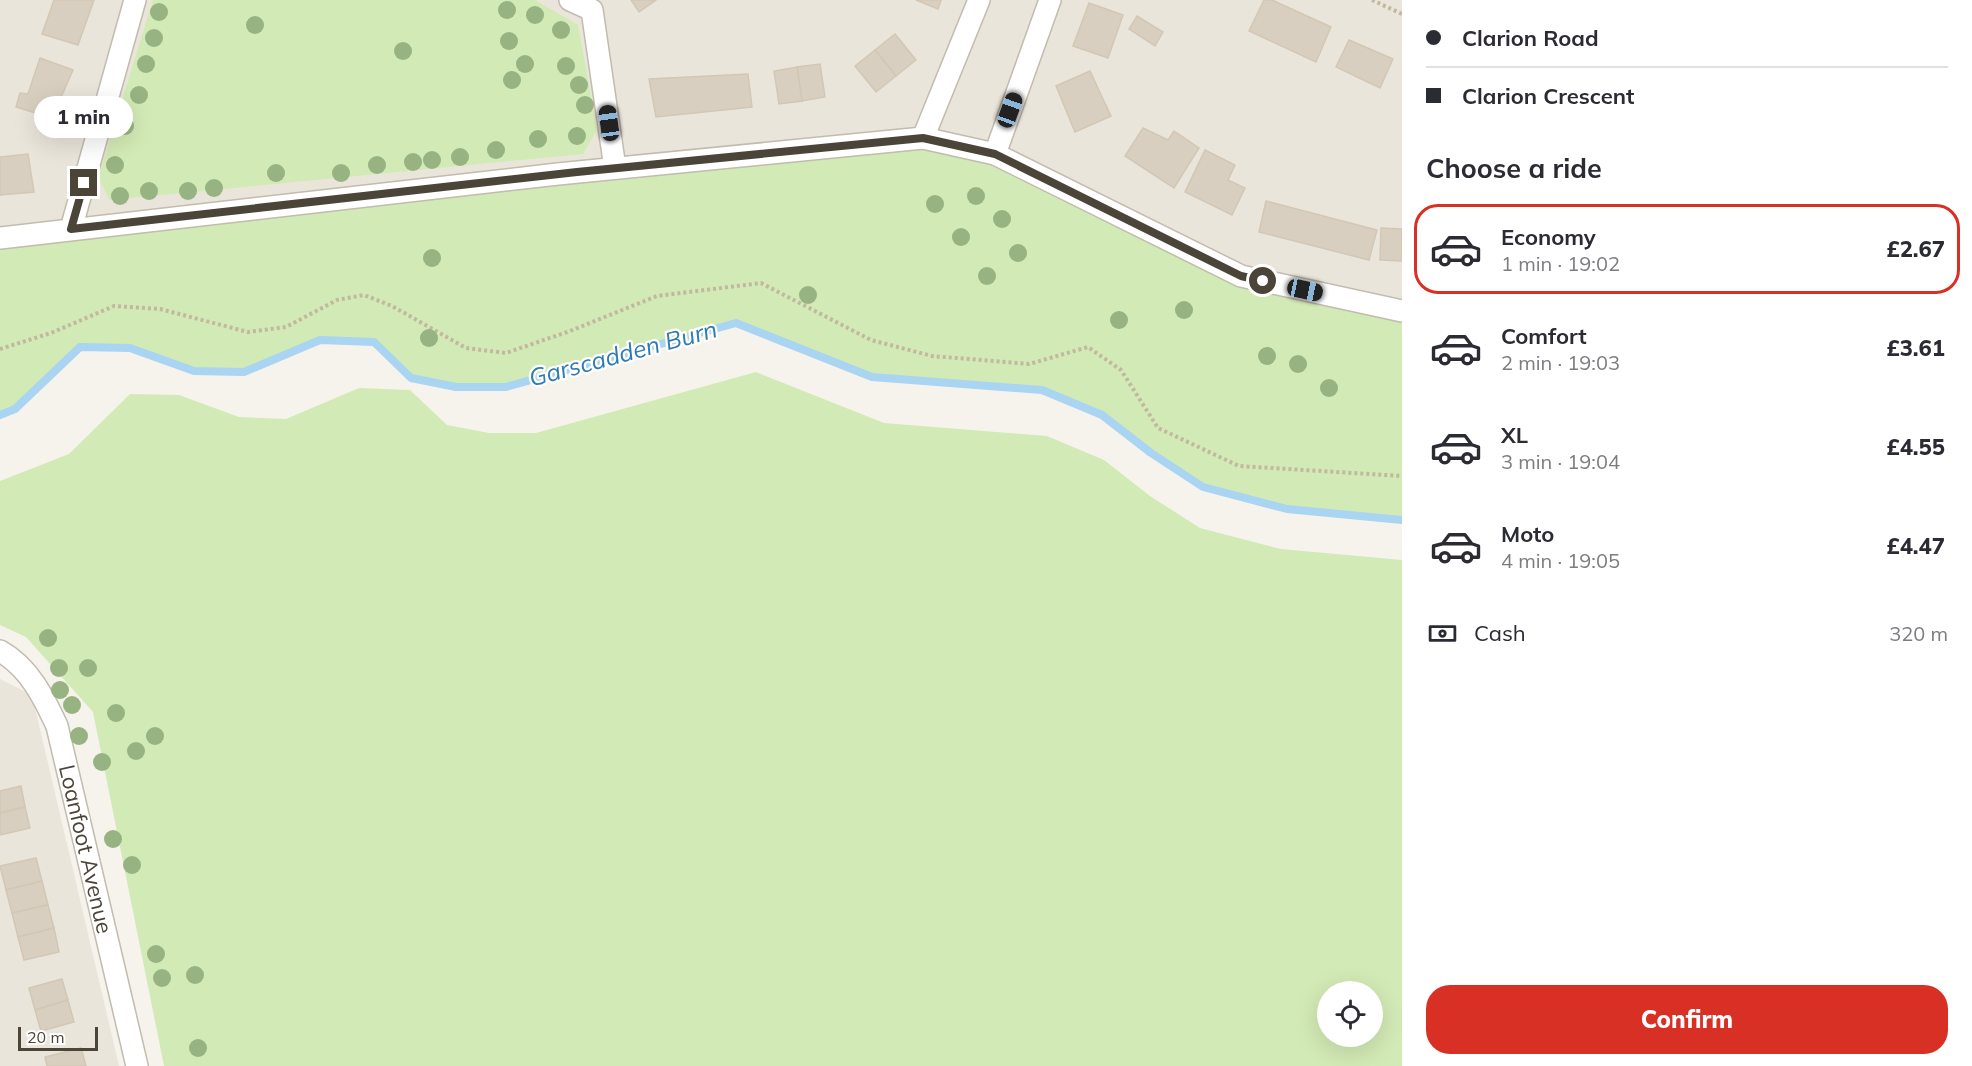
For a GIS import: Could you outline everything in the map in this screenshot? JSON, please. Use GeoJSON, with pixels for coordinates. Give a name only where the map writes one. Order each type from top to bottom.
{"type":"FeatureCollection","features":[{"type":"Feature","properties":{"kind":"street"},"geometry":{"type":"LineString","coordinates":[[71,229],[135,0]]}},
{"type":"Feature","properties":{"kind":"street"},"geometry":{"type":"LineString","coordinates":[[570,0],[592,10],[615,168]]}},
{"type":"Feature","properties":{"kind":"street"},"geometry":{"type":"LineString","coordinates":[[923,138],[979,0]]}},
{"type":"Feature","properties":{"kind":"street"},"geometry":{"type":"LineString","coordinates":[[995,154],[1050,0]]}},
{"type":"Feature","properties":{"kind":"street"},"geometry":{"type":"LineString","coordinates":[[0,238],[615,168],[923,138],[995,154],[1241,276],[1402,311]]}},
{"type":"Feature","properties":{"kind":"street","name":"Loanfoot Avenue"},"geometry":{"type":"LineString","coordinates":[[0,651],[25,671],[46,702],[57,726],[137,1066]]}},
{"type":"Feature","properties":{"kind":"path"},"geometry":{"type":"LineString","coordinates":[[1372,0],[1402,14]]}},
{"type":"Feature","properties":{"kind":"path"},"geometry":{"type":"LineString","coordinates":[[0,349],[51,333],[114,306],[160,309],[248,332],[286,327],[337,300],[364,294],[392,306],[466,348],[506,353],[570,331],[657,296],[761,283],[871,340],[932,356],[1029,364],[1088,347],[1121,370],[1158,428],[1239,466],[1402,476]]}},
{"type":"Feature","properties":{"kind":"shaded area"},"geometry":{"type":"Polygon","coordinates":[[[0,0],[1402,0],[1402,311],[0,238],[0,0]]]}},
{"type":"Feature","properties":{"kind":"shaded area"},"geometry":{"type":"Polygon","coordinates":[[[0,679],[32,695],[119,1066],[0,1066],[0,679]]]}},
{"type":"Feature","properties":{"kind":"green space"},"geometry":{"type":"Polygon","coordinates":[[[153,0],[535,0],[578,25],[597,130],[583,154],[110,200],[98,178],[153,0]]]}},
{"type":"Feature","properties":{"kind":"green space"},"geometry":{"type":"Polygon","coordinates":[[[923,138],[995,154],[1241,276],[1402,311],[1402,520],[1287,509],[1203,487],[1151,453],[1103,415],[1042,390],[872,377],[736,323],[506,387],[456,387],[411,378],[374,342],[320,340],[244,372],[194,371],[130,348],[80,347],[15,409],[0,415],[0,238],[923,138]]]}},
{"type":"Feature","properties":{"kind":"green space"},"geometry":{"type":"Polygon","coordinates":[[[756,372],[884,423],[1047,436],[1104,460],[1150,496],[1200,528],[1281,549],[1402,560],[1402,1066],[164,1066],[93,712],[26,637],[0,625],[0,481],[69,454],[130,394],[179,395],[239,417],[286,419],[359,388],[410,390],[447,425],[489,433],[536,433],[756,372]]]}},
{"type":"Feature","properties":{"kind":"building"},"geometry":{"type":"Polygon","coordinates":[[[54,0],[94,0],[78,45],[42,34],[54,0]]]}},
{"type":"Feature","properties":{"kind":"building"},"geometry":{"type":"Polygon","coordinates":[[[631,0],[656,0],[639,12],[631,0]]]}},
{"type":"Feature","properties":{"kind":"building"},"geometry":{"type":"Polygon","coordinates":[[[916,0],[941,0],[938,9],[916,0]]]}},
{"type":"Feature","properties":{"kind":"building"},"geometry":{"type":"Polygon","coordinates":[[[1264,0],[1272,0],[1331,27],[1316,62],[1249,31],[1264,0]]]}},
{"type":"Feature","properties":{"kind":"building"},"geometry":{"type":"Polygon","coordinates":[[[1089,3],[1123,15],[1108,58],[1073,46],[1089,3]]]}},
{"type":"Feature","properties":{"kind":"building"},"geometry":{"type":"Polygon","coordinates":[[[1137,16],[1163,32],[1155,46],[1129,29],[1137,16]]]}},
{"type":"Feature","properties":{"kind":"building"},"geometry":{"type":"Polygon","coordinates":[[[895,34],[916,60],[896,76],[875,50],[895,34]]]}},
{"type":"Feature","properties":{"kind":"building"},"geometry":{"type":"Polygon","coordinates":[[[1349,40],[1393,59],[1380,88],[1336,67],[1349,40]]]}},
{"type":"Feature","properties":{"kind":"building"},"geometry":{"type":"Polygon","coordinates":[[[875,50],[896,76],[876,92],[855,66],[875,50]]]}},
{"type":"Feature","properties":{"kind":"building"},"geometry":{"type":"Polygon","coordinates":[[[40,58],[73,70],[52,118],[16,107],[20,93],[28,94],[40,58]]]}},
{"type":"Feature","properties":{"kind":"building"},"geometry":{"type":"Polygon","coordinates":[[[820,64],[825,97],[802,101],[797,67],[820,64]]]}},
{"type":"Feature","properties":{"kind":"building"},"geometry":{"type":"Polygon","coordinates":[[[797,67],[802,101],[779,104],[774,71],[797,67]]]}},
{"type":"Feature","properties":{"kind":"building"},"geometry":{"type":"Polygon","coordinates":[[[1090,71],[1111,116],[1075,132],[1056,86],[1090,71]]]}},
{"type":"Feature","properties":{"kind":"building"},"geometry":{"type":"Polygon","coordinates":[[[748,74],[752,107],[656,117],[649,79],[748,74]]]}},
{"type":"Feature","properties":{"kind":"building"},"geometry":{"type":"Polygon","coordinates":[[[1143,128],[1168,140],[1174,131],[1199,148],[1174,188],[1125,156],[1143,128]]]}},
{"type":"Feature","properties":{"kind":"building"},"geometry":{"type":"Polygon","coordinates":[[[1205,150],[1235,165],[1228,180],[1245,188],[1232,215],[1185,192],[1205,150]]]}},
{"type":"Feature","properties":{"kind":"building"},"geometry":{"type":"Polygon","coordinates":[[[28,154],[34,192],[0,195],[0,157],[28,154]]]}},
{"type":"Feature","properties":{"kind":"building"},"geometry":{"type":"Polygon","coordinates":[[[1266,201],[1377,230],[1369,260],[1259,232],[1266,201]]]}},
{"type":"Feature","properties":{"kind":"building"},"geometry":{"type":"Polygon","coordinates":[[[1381,228],[1402,229],[1402,261],[1380,260],[1381,228]]]}},
{"type":"Feature","properties":{"kind":"building"},"geometry":{"type":"Polygon","coordinates":[[[21,786],[25,807],[0,813],[0,791],[21,786]]]}},
{"type":"Feature","properties":{"kind":"building"},"geometry":{"type":"Polygon","coordinates":[[[25,807],[30,828],[0,835],[0,813],[25,807]]]}},
{"type":"Feature","properties":{"kind":"building"},"geometry":{"type":"Polygon","coordinates":[[[36,858],[42,881],[6,890],[0,866],[36,858]]]}},
{"type":"Feature","properties":{"kind":"building"},"geometry":{"type":"Polygon","coordinates":[[[42,881],[48,905],[12,913],[6,890],[42,881]]]}},
{"type":"Feature","properties":{"kind":"building"},"geometry":{"type":"Polygon","coordinates":[[[48,905],[54,928],[18,937],[12,913],[48,905]]]}},
{"type":"Feature","properties":{"kind":"building"},"geometry":{"type":"Polygon","coordinates":[[[54,928],[59,952],[24,960],[18,937],[54,928]]]}},
{"type":"Feature","properties":{"kind":"building"},"geometry":{"type":"Polygon","coordinates":[[[62,979],[68,1000],[35,1010],[29,988],[62,979]]]}},
{"type":"Feature","properties":{"kind":"building"},"geometry":{"type":"Polygon","coordinates":[[[68,1000],[74,1022],[41,1031],[35,1010],[68,1000]]]}},
{"type":"Feature","properties":{"kind":"building"},"geometry":{"type":"Polygon","coordinates":[[[81,1048],[86,1066],[47,1066],[45,1057],[81,1048]]]}},
{"type":"Feature","properties":{"kind":"waterway","name":"Garscadden Burn"},"geometry":{"type":"LineString","coordinates":[[0,415],[15,409],[80,347],[130,348],[194,371],[244,372],[320,340],[374,342],[411,378],[456,387],[506,387],[736,323],[872,377],[1042,390],[1102,415],[1151,453],[1203,487],[1287,509],[1402,520]]}},
{"type":"Feature","properties":{"kind":"route"},"geometry":{"type":"LineString","coordinates":[[84,183],[71,229],[577,172],[923,138],[995,154],[1241,276],[1263,281]]}}]}
